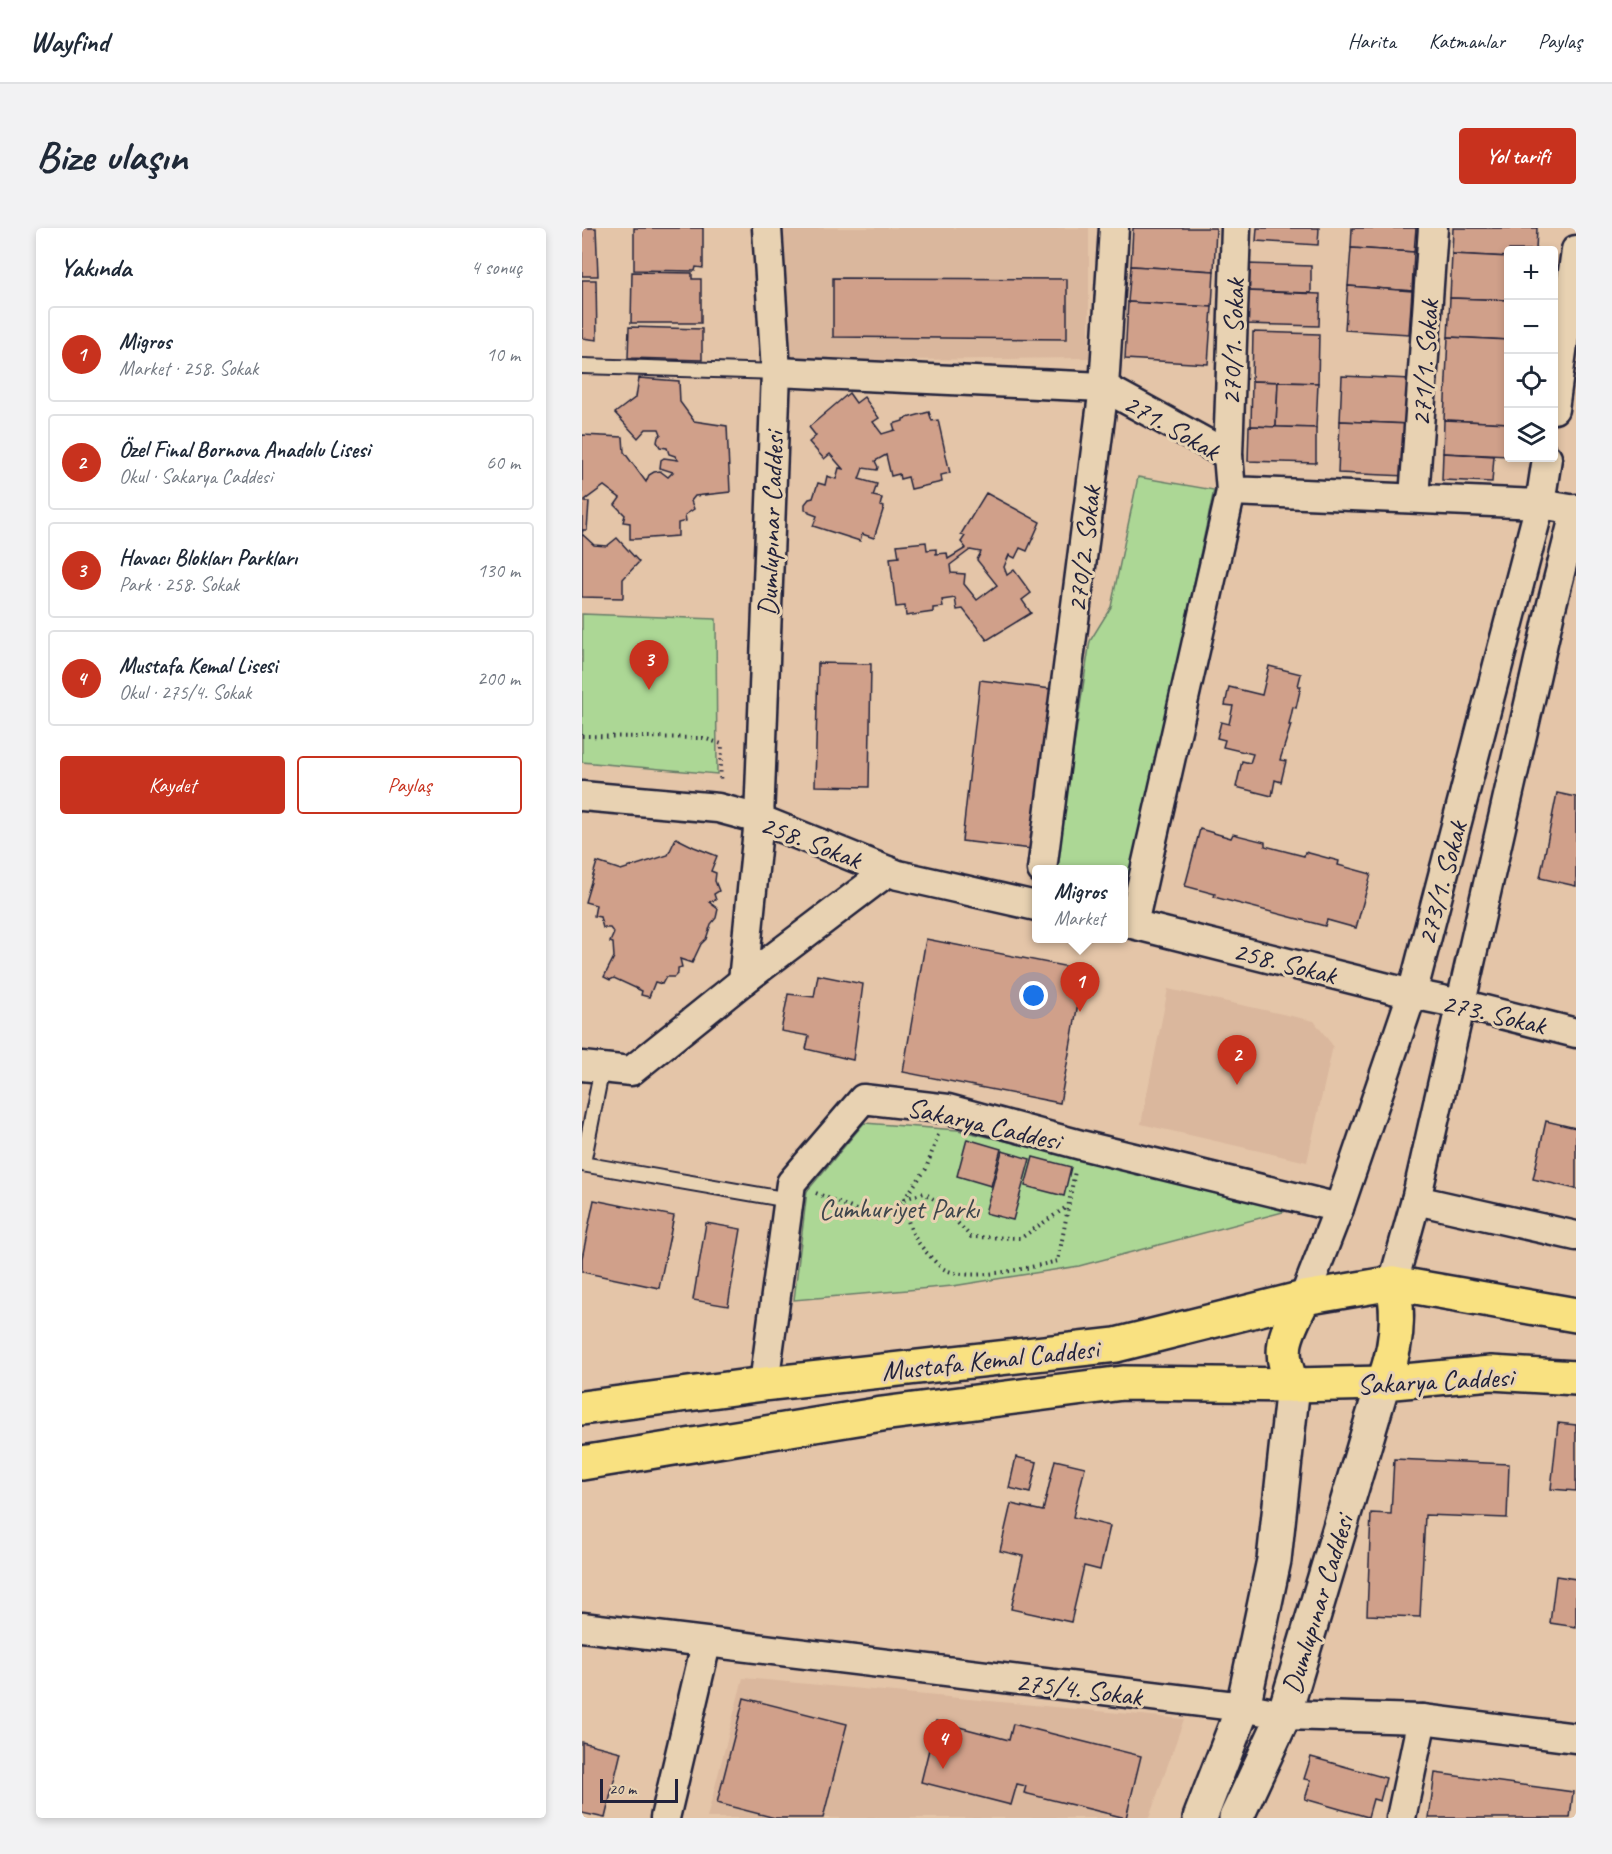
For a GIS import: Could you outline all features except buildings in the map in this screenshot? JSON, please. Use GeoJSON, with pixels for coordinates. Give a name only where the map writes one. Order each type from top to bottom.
{"type":"FeatureCollection","features":[{"type":"Feature","properties":{"kind":"main road","name":"Mustafa Kemal Caddesi"},"geometry":{"type":"LineString","coordinates":[[582,1408],[764,1384],[1116,1345],[1304,1298],[1393,1283]]}},
{"type":"Feature","properties":{"kind":"main road"},"geometry":{"type":"LineString","coordinates":[[1383,1383],[1393,1352],[1397,1322],[1397,1300],[1393,1283],[1576,1315]]}},
{"type":"Feature","properties":{"kind":"main road"},"geometry":{"type":"LineString","coordinates":[[1293,1385],[1285,1369],[1283,1350],[1287,1332],[1304,1298]]}},
{"type":"Feature","properties":{"kind":"main road","name":"Sakarya Caddesi"},"geometry":{"type":"LineString","coordinates":[[1293,1385],[1383,1383],[1491,1373],[1576,1378]]}},
{"type":"Feature","properties":{"kind":"main road","name":"Mustafa Kemal Caddesi"},"geometry":{"type":"LineString","coordinates":[[582,1463],[882,1414],[1123,1383],[1293,1385]]}},
{"type":"Feature","properties":{"kind":"main road","name":"Dumlupınar Caddesi"},"geometry":{"type":"LineString","coordinates":[[1236,1818],[1284,1714],[1383,1383]]}},
{"type":"Feature","properties":{"kind":"main road","name":"Dumlupınar Caddesi"},"geometry":{"type":"LineString","coordinates":[[1200,1818],[1243,1707],[1274,1560],[1293,1385]]}},
{"type":"Feature","properties":{"kind":"street","name":"Dumlupınar Caddesi"},"geometry":{"type":"LineString","coordinates":[[743,981],[759,819],[776,372],[767,228]]}},
{"type":"Feature","properties":{"kind":"street","name":"270/2. Sokak"},"geometry":{"type":"LineString","coordinates":[[1043,865],[1104,387],[1114,228]]}},
{"type":"Feature","properties":{"kind":"street","name":"270/1. Sokak"},"geometry":{"type":"LineString","coordinates":[[1228,455],[1236,228]]}},
{"type":"Feature","properties":{"kind":"street","name":"271/1. Sokak"},"geometry":{"type":"LineString","coordinates":[[1414,498],[1433,228]]}},
{"type":"Feature","properties":{"kind":"street"},"geometry":{"type":"LineString","coordinates":[[1554,408],[1576,250]]}},
{"type":"Feature","properties":{"kind":"street","name":"271. Sokak"},"geometry":{"type":"LineString","coordinates":[[776,372],[1104,387],[1228,455],[1231,491],[1540,504],[1576,510]]}},
{"type":"Feature","properties":{"kind":"street","name":"273/1. Sokak"},"geometry":{"type":"LineString","coordinates":[[1304,1298],[1339,1209],[1412,994],[1540,504],[1546,462]]}},
{"type":"Feature","properties":{"kind":"street"},"geometry":{"type":"LineString","coordinates":[[1128,923],[1231,491]]}},
{"type":"Feature","properties":{"kind":"street","name":"273/1. Sokak"},"geometry":{"type":"LineString","coordinates":[[1393,1283],[1416,1200],[1547,624],[1576,510]]}},
{"type":"Feature","properties":{"kind":"street","name":"258. Sokak"},"geometry":{"type":"LineString","coordinates":[[582,796],[718,808],[759,819],[898,875],[1032,905]]}},
{"type":"Feature","properties":{"kind":"street"},"geometry":{"type":"LineString","coordinates":[[592,1067],[630,1071],[743,981],[888,871]]}},
{"type":"Feature","properties":{"kind":"street","name":"258. Sokak"},"geometry":{"type":"LineString","coordinates":[[1128,923],[1412,994]]}},
{"type":"Feature","properties":{"kind":"street","name":"273. Sokak"},"geometry":{"type":"LineString","coordinates":[[1412,994],[1576,1033]]}},
{"type":"Feature","properties":{"kind":"street","name":"Sakarya Caddesi"},"geometry":{"type":"LineString","coordinates":[[790,1191],[863,1099],[948,1109],[1081,1145],[1339,1209]]}},
{"type":"Feature","properties":{"kind":"street"},"geometry":{"type":"LineString","coordinates":[[764,1384],[790,1191]]}},
{"type":"Feature","properties":{"kind":"street"},"geometry":{"type":"LineString","coordinates":[[1416,1200],[1576,1236]]}},
{"type":"Feature","properties":{"kind":"street","name":"275/4. Sokak"},"geometry":{"type":"LineString","coordinates":[[582,1627],[706,1644],[1243,1707],[1284,1714],[1422,1719],[1576,1738]]}},
{"type":"Feature","properties":{"kind":"street"},"geometry":{"type":"LineString","coordinates":[[665,1818],[706,1644]]}},
{"type":"Feature","properties":{"kind":"street"},"geometry":{"type":"LineString","coordinates":[[1401,1818],[1422,1719]]}},
{"type":"Feature","properties":{"kind":"lane"},"geometry":{"type":"LineString","coordinates":[[582,366],[776,372]]}},
{"type":"Feature","properties":{"kind":"lane"},"geometry":{"type":"LineString","coordinates":[[592,1067],[583,1164],[790,1191]]}},
{"type":"Feature","properties":{"kind":"path"},"geometry":{"type":"LineString","coordinates":[[582,736],[703,738],[722,744],[718,808]]}},
{"type":"Feature","properties":{"kind":"path"},"geometry":{"type":"LineString","coordinates":[[790,1191],[879,1220],[904,1199],[926,1169],[948,1109]]}},
{"type":"Feature","properties":{"kind":"path"},"geometry":{"type":"LineString","coordinates":[[904,1199],[907,1224],[922,1247],[944,1269],[972,1275],[1009,1271],[1058,1261],[1081,1145]]}},
{"type":"Feature","properties":{"kind":"path"},"geometry":{"type":"LineString","coordinates":[[904,1199],[924,1193],[937,1202],[971,1237],[1021,1238],[1068,1206]]}},
{"type":"Feature","properties":{"kind":"shaded area"},"geometry":{"type":"Polygon","coordinates":[[[779,228],[1089,228],[1089,358],[789,361],[779,228]]]}},
{"type":"Feature","properties":{"kind":"shaded area"},"geometry":{"type":"Polygon","coordinates":[[[1168,989],[1314,1021],[1333,1046],[1307,1162],[1141,1124],[1168,989]]]}},
{"type":"Feature","properties":{"kind":"shaded area"},"geometry":{"type":"Polygon","coordinates":[[[743,1678],[1184,1719],[1149,1818],[707,1818],[743,1678]]]}},
{"type":"Feature","properties":{"kind":"green space"},"geometry":{"type":"Polygon","coordinates":[[[1138,477],[1214,490],[1128,890],[1128,865],[1056,865],[1090,641],[1111,607],[1138,477]]]}},
{"type":"Feature","properties":{"kind":"green space"},"geometry":{"type":"Polygon","coordinates":[[[582,614],[716,619],[717,774],[582,762],[582,614]]]}},
{"type":"Feature","properties":{"kind":"green space","name":"Cumhuriyet Parkı"},"geometry":{"type":"Polygon","coordinates":[[[864,1123],[958,1130],[1298,1208],[1079,1266],[953,1286],[794,1300],[807,1191],[864,1123]]]}},
{"type":"Feature","properties":{"kind":"place","name":"Havacı Blokları Parkları"},"geometry":{"type":"Point","coordinates":[649,690]}},
{"type":"Feature","properties":{"kind":"place","name":"Migros"},"geometry":{"type":"Point","coordinates":[1080,1012]}},
{"type":"Feature","properties":{"kind":"place","name":"Özel Final Bornova Anadolu Lisesi"},"geometry":{"type":"Point","coordinates":[1237,1085]}},
{"type":"Feature","properties":{"kind":"place","name":"Mustafa Kemal Lisesi"},"geometry":{"type":"Point","coordinates":[943,1769]}}]}
